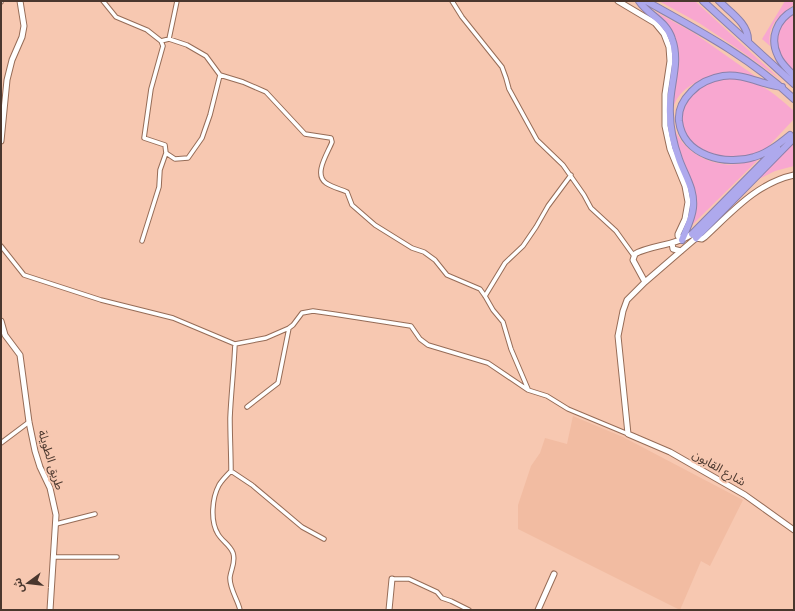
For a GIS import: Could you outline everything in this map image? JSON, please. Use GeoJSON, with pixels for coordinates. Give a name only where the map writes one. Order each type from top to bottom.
{"type":"FeatureCollection","features":[{"type":"Feature","properties":{"kind":"highway"},"geometry":{"type":"LineString","coordinates":[[639,1],[644,8],[665,25],[672,38],[675,50],[676,63],[670,99],[670,124],[676,150],[690,184],[693,200],[691,219],[682,240]]}},
{"type":"Feature","properties":{"kind":"highway"},"geometry":{"type":"LineString","coordinates":[[646,1],[696,28],[737,54],[782,87],[794,98]]}},
{"type":"Feature","properties":{"kind":"highway"},"geometry":{"type":"LineString","coordinates":[[703,1],[794,84]]}},
{"type":"Feature","properties":{"kind":"highway"},"geometry":{"type":"LineString","coordinates":[[719,1],[744,26],[748,33],[748,41]]}},
{"type":"Feature","properties":{"kind":"highway"},"geometry":{"type":"LineString","coordinates":[[794,10],[779,23],[776,28],[774,40],[778,57],[794,76]]}},
{"type":"Feature","properties":{"kind":"highway"},"geometry":{"type":"LineString","coordinates":[[782,87],[736,76],[724,76],[711,79],[698,85],[684,101],[679,113],[680,126],[684,137],[694,148],[708,156],[726,160],[740,160],[754,157],[770,150],[793,135]]}},
{"type":"Feature","properties":{"kind":"highway"},"geometry":{"type":"LineString","coordinates":[[694,236],[793,135]]}},
{"type":"Feature","properties":{"kind":"street"},"geometry":{"type":"LineString","coordinates":[[1,141],[7,80],[12,60],[22,37],[24,26],[20,1]]}},
{"type":"Feature","properties":{"kind":"street"},"geometry":{"type":"LineString","coordinates":[[103,1],[116,17],[147,30],[161,41],[163,46],[151,90],[144,138],[165,145],[166,153],[160,170],[159,187],[142,241]]}},
{"type":"Feature","properties":{"kind":"street"},"geometry":{"type":"LineString","coordinates":[[169,39],[176,1]]}},
{"type":"Feature","properties":{"kind":"street"},"geometry":{"type":"LineString","coordinates":[[452,1],[462,17],[502,67],[509,89],[537,140],[571,175],[591,208],[616,231],[634,256],[633,260],[645,282]]}},
{"type":"Feature","properties":{"kind":"street"},"geometry":{"type":"LineString","coordinates":[[618,1],[655,24],[664,34],[669,47],[670,61],[665,94],[664,118],[670,149],[688,197],[687,213],[678,234],[682,240]]}},
{"type":"Feature","properties":{"kind":"street"},"geometry":{"type":"LineString","coordinates":[[161,41],[169,39],[188,45],[206,56],[220,75],[243,82],[266,92],[306,134],[331,138],[332,142],[320,170],[321,176],[325,182],[347,192],[352,205],[375,225],[412,248],[424,252],[436,260],[447,275],[480,289],[493,310],[503,322],[528,390]]}},
{"type":"Feature","properties":{"kind":"street"},"geometry":{"type":"LineString","coordinates":[[166,153],[175,159],[188,158],[202,138],[210,115],[220,75]]}},
{"type":"Feature","properties":{"kind":"street"},"geometry":{"type":"LineString","coordinates":[[485,296],[505,263],[524,246],[548,206],[571,175]]}},
{"type":"Feature","properties":{"kind":"street"},"geometry":{"type":"LineString","coordinates":[[634,256],[636,253],[672,244],[694,236],[700,239],[705,237],[756,192],[776,181],[794,175]]}},
{"type":"Feature","properties":{"kind":"street"},"geometry":{"type":"LineString","coordinates":[[1,246],[24,275],[101,300],[173,318],[235,344],[266,338],[289,328],[293,325],[302,312],[307,311],[411,326],[420,339],[428,345],[488,363],[528,390],[547,396],[568,410],[628,434],[618,336],[623,311],[628,300],[645,282],[681,251],[694,236]]}},
{"type":"Feature","properties":{"kind":"street"},"geometry":{"type":"LineString","coordinates":[[672,244],[673,248],[681,251]]}},
{"type":"Feature","properties":{"kind":"street","name":"طريق الطويلة"},"geometry":{"type":"LineString","coordinates":[[1,321],[5,335],[20,355],[29,422],[40,467],[50,488],[56,515],[50,610]]}},
{"type":"Feature","properties":{"kind":"street"},"geometry":{"type":"LineString","coordinates":[[247,407],[278,383],[289,328]]}},
{"type":"Feature","properties":{"kind":"street"},"geometry":{"type":"LineString","coordinates":[[235,344],[230,418],[231,471],[222,481],[216,492],[214,518],[218,533],[232,551],[234,562],[230,582],[240,610]]}},
{"type":"Feature","properties":{"kind":"street"},"geometry":{"type":"LineString","coordinates":[[1,443],[29,422]]}},
{"type":"Feature","properties":{"kind":"street","name":"شارع القابون"},"geometry":{"type":"LineString","coordinates":[[628,434],[670,452],[745,495],[794,530]]}},
{"type":"Feature","properties":{"kind":"street"},"geometry":{"type":"LineString","coordinates":[[231,471],[252,485],[302,527],[324,539]]}},
{"type":"Feature","properties":{"kind":"street"},"geometry":{"type":"LineString","coordinates":[[56,524],[95,514]]}},
{"type":"Feature","properties":{"kind":"street"},"geometry":{"type":"LineString","coordinates":[[54,557],[117,557]]}},
{"type":"Feature","properties":{"kind":"street"},"geometry":{"type":"LineString","coordinates":[[538,610],[554,574]]}},
{"type":"Feature","properties":{"kind":"street"},"geometry":{"type":"LineString","coordinates":[[389,610],[392,579],[408,579],[437,592],[442,598],[469,610]]}},
{"type":"Feature","properties":{"kind":"shaded area"},"geometry":{"type":"Polygon","coordinates":[[[659,1],[695,1],[781,80],[699,23],[659,1]]]}},
{"type":"Feature","properties":{"kind":"shaded area"},"geometry":{"type":"Polygon","coordinates":[[[785,1],[794,1],[794,5],[778,18],[772,27],[770,33],[770,46],[762,39],[785,1]]]}},
{"type":"Feature","properties":{"kind":"shaded area"},"geometry":{"type":"Polygon","coordinates":[[[656,12],[694,33],[758,78],[735,74],[714,75],[699,81],[684,91],[675,103],[672,116],[675,129],[682,141],[692,152],[706,160],[723,164],[742,163],[761,157],[685,232],[692,215],[694,193],[679,159],[669,118],[676,63],[672,33],[663,19],[656,12]]]}},
{"type":"Feature","properties":{"kind":"shaded area"},"geometry":{"type":"Polygon","coordinates":[[[794,12],[794,71],[779,58],[775,40],[780,23],[794,12]]]}},
{"type":"Feature","properties":{"kind":"shaded area"},"geometry":{"type":"Polygon","coordinates":[[[732,78],[759,85],[773,93],[794,111],[794,119],[766,149],[760,153],[733,159],[707,154],[687,140],[679,117],[690,93],[709,82],[732,78]]]}},
{"type":"Feature","properties":{"kind":"shaded area"},"geometry":{"type":"Polygon","coordinates":[[[794,142],[794,166],[775,171],[753,182],[794,142]]]}},
{"type":"Feature","properties":{"kind":"shaded area"},"geometry":{"type":"Polygon","coordinates":[[[573,416],[623,437],[743,500],[710,566],[701,561],[680,610],[518,529],[518,505],[531,466],[540,453],[545,438],[567,444],[573,416]]]}}]}
